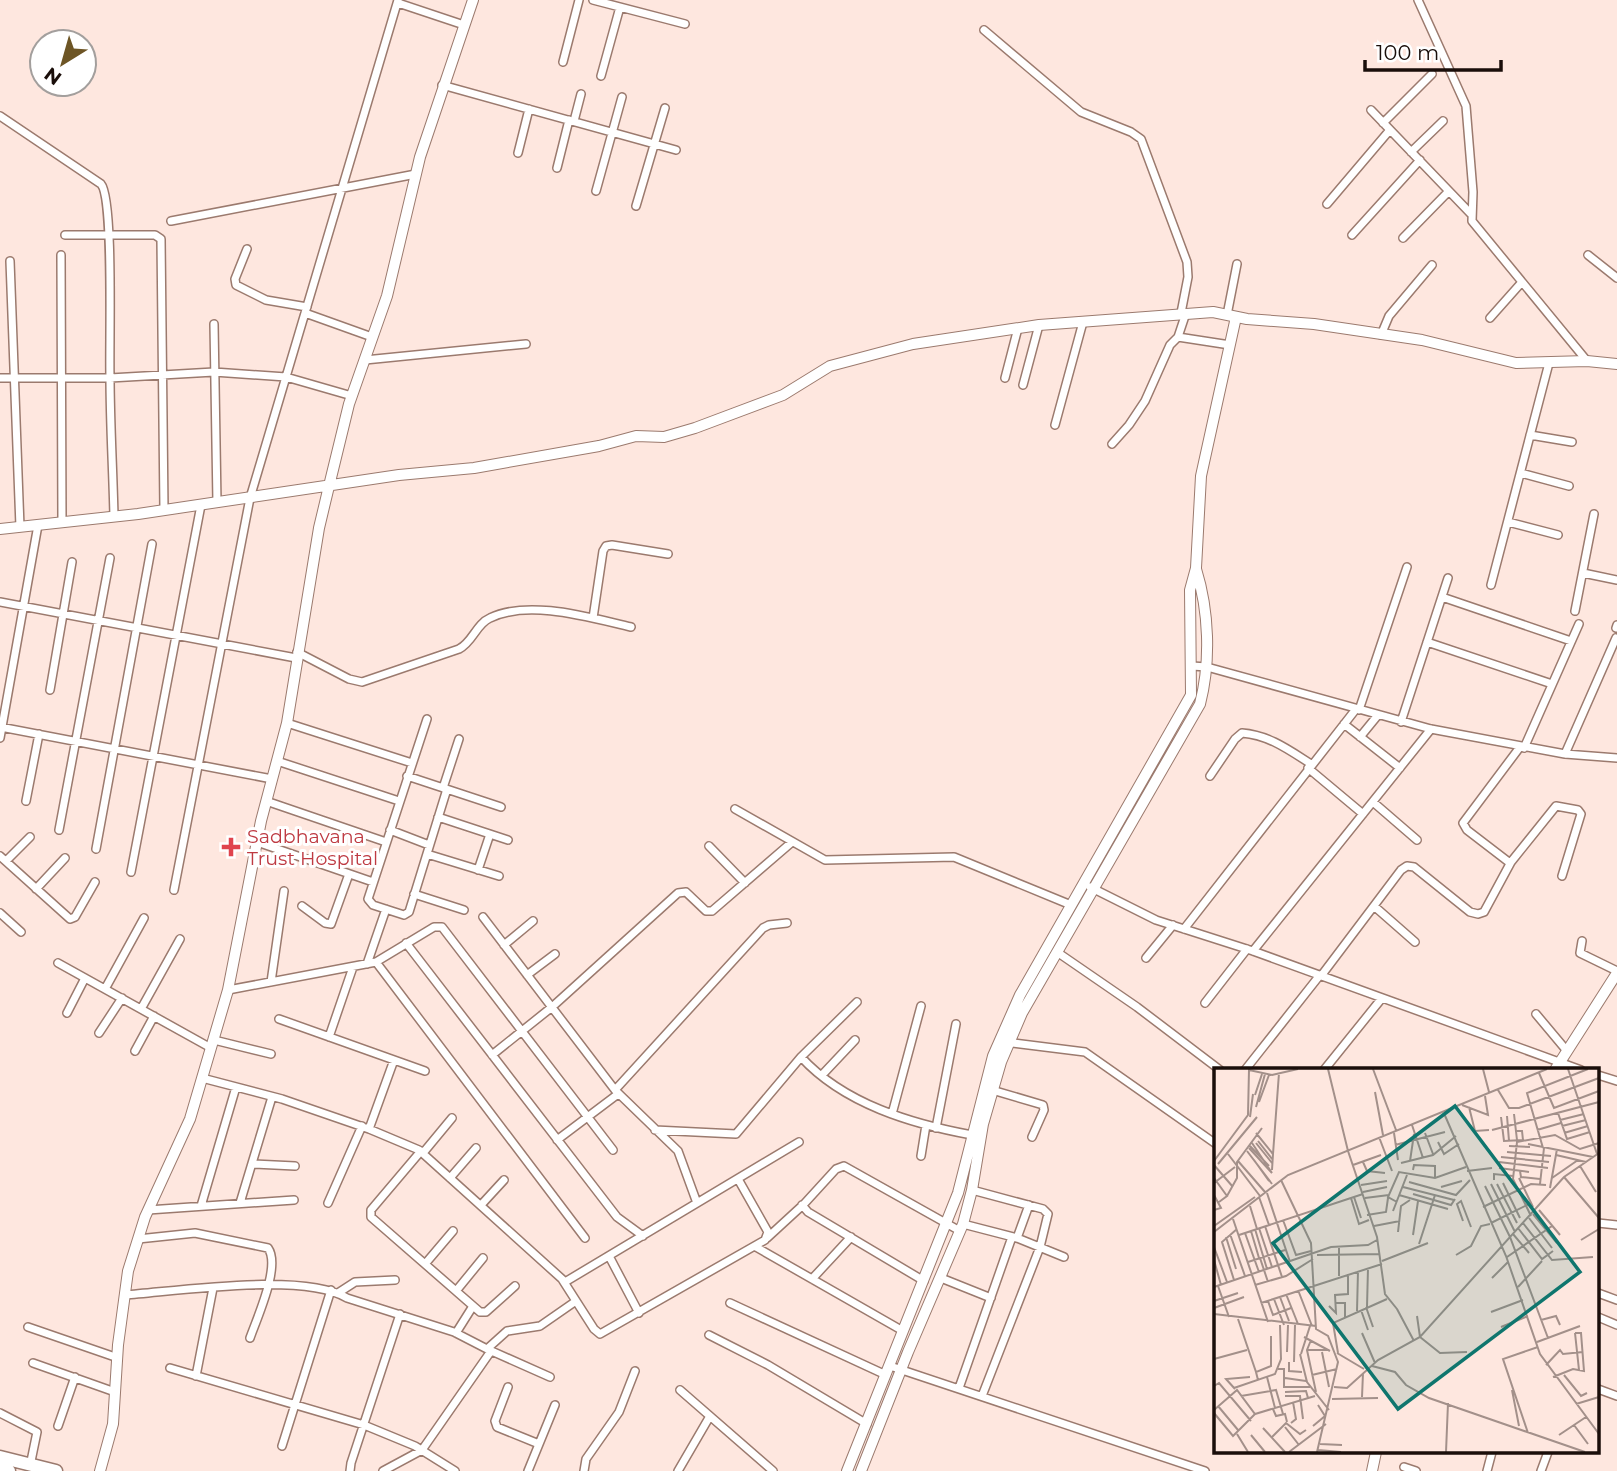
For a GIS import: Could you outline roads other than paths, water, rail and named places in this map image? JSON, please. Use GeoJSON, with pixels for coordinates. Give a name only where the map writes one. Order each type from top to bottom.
{"type":"FeatureCollection","features":[{"type":"Feature","properties":{"kind":"highway"},"geometry":{"type":"LineString","coordinates":[[0,1457],[56,1471]]}},
{"type":"Feature","properties":{"kind":"highway"},"geometry":{"type":"LineString","coordinates":[[0,1469],[9,1471]]}},
{"type":"Feature","properties":{"kind":"street"},"geometry":{"type":"LineString","coordinates":[[100,1471],[113,1424],[117,1358],[128,1271],[149,1210],[190,1119],[228,990],[257,842],[287,723],[319,528],[329,486],[352,396],[387,296],[416,174],[473,0]]}},
{"type":"Feature","properties":{"kind":"street"},"geometry":{"type":"LineString","coordinates":[[563,62],[579,0]]}},
{"type":"Feature","properties":{"kind":"street"},"geometry":{"type":"LineString","coordinates":[[593,0],[685,24]]}},
{"type":"Feature","properties":{"kind":"street"},"geometry":{"type":"LineString","coordinates":[[1418,0],[1466,106],[1473,192],[1472,221],[1587,361]]}},
{"type":"Feature","properties":{"kind":"street"},"geometry":{"type":"LineString","coordinates":[[174,890],[250,498],[398,1],[464,25]]}},
{"type":"Feature","properties":{"kind":"street"},"geometry":{"type":"LineString","coordinates":[[601,76],[620,7]]}},
{"type":"Feature","properties":{"kind":"street"},"geometry":{"type":"LineString","coordinates":[[984,30],[1081,112],[1131,132],[1141,139],[1187,262],[1184,313],[1178,337],[1172,341],[1153,385],[1136,415],[1112,444]]}},
{"type":"Feature","properties":{"kind":"street"},"geometry":{"type":"LineString","coordinates":[[1383,123],[1432,74]]}},
{"type":"Feature","properties":{"kind":"street"},"geometry":{"type":"LineString","coordinates":[[443,85],[676,150]]}},
{"type":"Feature","properties":{"kind":"street"},"geometry":{"type":"LineString","coordinates":[[557,168],[581,94]]}},
{"type":"Feature","properties":{"kind":"street"},"geometry":{"type":"LineString","coordinates":[[596,191],[622,97]]}},
{"type":"Feature","properties":{"kind":"street"},"geometry":{"type":"LineString","coordinates":[[518,153],[529,108]]}},
{"type":"Feature","properties":{"kind":"street"},"geometry":{"type":"LineString","coordinates":[[636,206],[665,108]]}},
{"type":"Feature","properties":{"kind":"street"},"geometry":{"type":"LineString","coordinates":[[1371,110],[1472,215]]}},
{"type":"Feature","properties":{"kind":"street"},"geometry":{"type":"LineString","coordinates":[[0,116],[106,190],[114,517]]}},
{"type":"Feature","properties":{"kind":"street"},"geometry":{"type":"LineString","coordinates":[[1411,152],[1443,121]]}},
{"type":"Feature","properties":{"kind":"street"},"geometry":{"type":"LineString","coordinates":[[1327,204],[1389,131]]}},
{"type":"Feature","properties":{"kind":"street"},"geometry":{"type":"LineString","coordinates":[[1352,235],[1420,160]]}},
{"type":"Feature","properties":{"kind":"street"},"geometry":{"type":"LineString","coordinates":[[171,221],[416,174]]}},
{"type":"Feature","properties":{"kind":"street"},"geometry":{"type":"LineString","coordinates":[[1403,239],[1449,191]]}},
{"type":"Feature","properties":{"kind":"street"},"geometry":{"type":"LineString","coordinates":[[65,235],[155,234],[161,239],[164,510]]}},
{"type":"Feature","properties":{"kind":"street"},"geometry":{"type":"LineString","coordinates":[[247,249],[235,279],[236,285],[267,300],[306,310],[372,337]]}},
{"type":"Feature","properties":{"kind":"street"},"geometry":{"type":"LineString","coordinates":[[61,255],[62,522]]}},
{"type":"Feature","properties":{"kind":"street"},"geometry":{"type":"LineString","coordinates":[[1588,255],[1617,278]]}},
{"type":"Feature","properties":{"kind":"street"},"geometry":{"type":"LineString","coordinates":[[9,261],[20,527]]}},
{"type":"Feature","properties":{"kind":"street"},"geometry":{"type":"LineString","coordinates":[[847,1471],[947,1223],[1017,1001],[1192,690],[1190,590],[1196,568],[1201,476],[1230,345],[1237,264]]}},
{"type":"Feature","properties":{"kind":"street"},"geometry":{"type":"LineString","coordinates":[[1381,335],[1389,316],[1432,265]]}},
{"type":"Feature","properties":{"kind":"street"},"geometry":{"type":"LineString","coordinates":[[1490,318],[1522,282]]}},
{"type":"Feature","properties":{"kind":"street"},"geometry":{"type":"LineString","coordinates":[[0,529],[114,517],[399,475],[474,468],[599,446],[636,436],[664,436],[695,428],[783,395],[830,366],[913,344],[1039,325],[1213,312],[1422,340],[1516,363],[1587,361],[1617,364]]}},
{"type":"Feature","properties":{"kind":"street"},"geometry":{"type":"LineString","coordinates":[[1055,425],[1083,322]]}},
{"type":"Feature","properties":{"kind":"street"},"geometry":{"type":"LineString","coordinates":[[214,324],[217,503]]}},
{"type":"Feature","properties":{"kind":"street"},"geometry":{"type":"LineString","coordinates":[[1023,385],[1039,325]]}},
{"type":"Feature","properties":{"kind":"street"},"geometry":{"type":"LineString","coordinates":[[1005,378],[1018,328]]}},
{"type":"Feature","properties":{"kind":"street"},"geometry":{"type":"LineString","coordinates":[[1178,337],[1230,345]]}},
{"type":"Feature","properties":{"kind":"street"},"geometry":{"type":"LineString","coordinates":[[365,360],[526,344]]}},
{"type":"Feature","properties":{"kind":"street"},"geometry":{"type":"LineString","coordinates":[[1491,585],[1549,363]]}},
{"type":"Feature","properties":{"kind":"street"},"geometry":{"type":"LineString","coordinates":[[0,378],[110,378],[214,372],[286,377],[352,396]]}},
{"type":"Feature","properties":{"kind":"street"},"geometry":{"type":"LineString","coordinates":[[1530,435],[1572,442]]}},
{"type":"Feature","properties":{"kind":"street"},"geometry":{"type":"LineString","coordinates":[[1521,473],[1569,486]]}},
{"type":"Feature","properties":{"kind":"street"},"geometry":{"type":"LineString","coordinates":[[131,873],[201,505]]}},
{"type":"Feature","properties":{"kind":"street"},"geometry":{"type":"LineString","coordinates":[[1575,611],[1594,514]]}},
{"type":"Feature","properties":{"kind":"street"},"geometry":{"type":"LineString","coordinates":[[1508,522],[1558,535]]}},
{"type":"Feature","properties":{"kind":"street"},"geometry":{"type":"LineString","coordinates":[[0,738],[38,525]]}},
{"type":"Feature","properties":{"kind":"street"},"geometry":{"type":"LineString","coordinates":[[96,849],[152,544]]}},
{"type":"Feature","properties":{"kind":"street"},"geometry":{"type":"LineString","coordinates":[[593,618],[606,546],[668,554]]}},
{"type":"Feature","properties":{"kind":"street"},"geometry":{"type":"LineString","coordinates":[[60,830],[110,558]]}},
{"type":"Feature","properties":{"kind":"street"},"geometry":{"type":"LineString","coordinates":[[50,690],[72,562]]}},
{"type":"Feature","properties":{"kind":"street"},"geometry":{"type":"LineString","coordinates":[[1184,929],[1310,766],[1357,710],[1407,567]]}},
{"type":"Feature","properties":{"kind":"street"},"geometry":{"type":"LineString","coordinates":[[861,1471],[961,1227],[972,1190],[976,1131],[992,1090],[1004,1041],[1195,716],[1208,667],[1203,595],[1196,568]]}},
{"type":"Feature","properties":{"kind":"street"},"geometry":{"type":"LineString","coordinates":[[1583,573],[1617,580]]}},
{"type":"Feature","properties":{"kind":"street"},"geometry":{"type":"LineString","coordinates":[[1401,722],[1448,578]]}},
{"type":"Feature","properties":{"kind":"street"},"geometry":{"type":"LineString","coordinates":[[1442,597],[1571,641]]}},
{"type":"Feature","properties":{"kind":"street"},"geometry":{"type":"LineString","coordinates":[[0,602],[221,644],[297,655],[349,679],[362,682],[459,649],[468,643],[486,620],[511,611],[527,610],[593,618],[631,627]]}},
{"type":"Feature","properties":{"kind":"street"},"geometry":{"type":"LineString","coordinates":[[1510,863],[1467,830],[1463,823],[1522,747],[1579,624]]}},
{"type":"Feature","properties":{"kind":"street"},"geometry":{"type":"LineString","coordinates":[[1565,754],[1616,638]]}},
{"type":"Feature","properties":{"kind":"street"},"geometry":{"type":"LineString","coordinates":[[1427,642],[1552,684]]}},
{"type":"Feature","properties":{"kind":"street"},"geometry":{"type":"LineString","coordinates":[[1192,666],[1208,667],[1431,729],[1565,754],[1617,758]]}},
{"type":"Feature","properties":{"kind":"street"},"geometry":{"type":"LineString","coordinates":[[1360,737],[1378,715]]}},
{"type":"Feature","properties":{"kind":"street"},"geometry":{"type":"LineString","coordinates":[[427,719],[373,882],[370,902],[407,914],[459,739]]}},
{"type":"Feature","properties":{"kind":"street"},"geometry":{"type":"LineString","coordinates":[[287,723],[412,763]]}},
{"type":"Feature","properties":{"kind":"street"},"geometry":{"type":"LineString","coordinates":[[1344,724],[1400,768]]}},
{"type":"Feature","properties":{"kind":"street"},"geometry":{"type":"LineString","coordinates":[[1,727],[272,779]]}},
{"type":"Feature","properties":{"kind":"street"},"geometry":{"type":"LineString","coordinates":[[1205,1003],[1431,729]]}},
{"type":"Feature","properties":{"kind":"street"},"geometry":{"type":"LineString","coordinates":[[1210,776],[1235,739],[1242,733],[1253,734],[1275,742],[1310,766],[1363,814]]}},
{"type":"Feature","properties":{"kind":"street"},"geometry":{"type":"LineString","coordinates":[[26,801],[39,734]]}},
{"type":"Feature","properties":{"kind":"street"},"geometry":{"type":"LineString","coordinates":[[277,761],[399,801]]}},
{"type":"Feature","properties":{"kind":"street"},"geometry":{"type":"LineString","coordinates":[[407,776],[500,807]]}},
{"type":"Feature","properties":{"kind":"street"},"geometry":{"type":"LineString","coordinates":[[267,801],[386,842]]}},
{"type":"Feature","properties":{"kind":"street"},"geometry":{"type":"LineString","coordinates":[[1373,802],[1417,840]]}},
{"type":"Feature","properties":{"kind":"street"},"geometry":{"type":"LineString","coordinates":[[1247,1068],[1321,976],[1403,867],[1410,866],[1470,912],[1481,914],[1510,863],[1554,806],[1578,810],[1581,815],[1562,876]]}},
{"type":"Feature","properties":{"kind":"street"},"geometry":{"type":"LineString","coordinates":[[735,809],[818,857],[832,861],[954,858],[1071,905]]}},
{"type":"Feature","properties":{"kind":"street"},"geometry":{"type":"LineString","coordinates":[[438,817],[508,840]]}},
{"type":"Feature","properties":{"kind":"street"},"geometry":{"type":"LineString","coordinates":[[390,830],[429,845]]}},
{"type":"Feature","properties":{"kind":"street"},"geometry":{"type":"LineString","coordinates":[[478,870],[490,834]]}},
{"type":"Feature","properties":{"kind":"street"},"geometry":{"type":"LineString","coordinates":[[30,837],[3,859],[67,918],[73,919],[95,882]]}},
{"type":"Feature","properties":{"kind":"street"},"geometry":{"type":"LineString","coordinates":[[257,842],[373,882]]}},
{"type":"Feature","properties":{"kind":"street"},"geometry":{"type":"LineString","coordinates":[[492,1055],[552,1007],[678,893],[686,892],[706,911],[712,911],[792,842]]}},
{"type":"Feature","properties":{"kind":"street"},"geometry":{"type":"LineString","coordinates":[[709,846],[745,883]]}},
{"type":"Feature","properties":{"kind":"street"},"geometry":{"type":"LineString","coordinates":[[426,854],[499,876]]}},
{"type":"Feature","properties":{"kind":"street"},"geometry":{"type":"LineString","coordinates":[[36,889],[65,858]]}},
{"type":"Feature","properties":{"kind":"street"},"geometry":{"type":"LineString","coordinates":[[302,906],[325,923],[331,924],[349,874]]}},
{"type":"Feature","properties":{"kind":"street"},"geometry":{"type":"LineString","coordinates":[[1083,884],[1156,919],[1382,998],[1557,1067],[1617,972],[1580,953],[1582,941]]}},
{"type":"Feature","properties":{"kind":"street"},"geometry":{"type":"LineString","coordinates":[[271,982],[284,891]]}},
{"type":"Feature","properties":{"kind":"street"},"geometry":{"type":"LineString","coordinates":[[414,894],[464,911]]}},
{"type":"Feature","properties":{"kind":"street"},"geometry":{"type":"LineString","coordinates":[[1374,906],[1415,942]]}},
{"type":"Feature","properties":{"kind":"street"},"geometry":{"type":"LineString","coordinates":[[372,963],[386,909]]}},
{"type":"Feature","properties":{"kind":"street"},"geometry":{"type":"LineString","coordinates":[[0,913],[21,932]]}},
{"type":"Feature","properties":{"kind":"street"},"geometry":{"type":"LineString","coordinates":[[105,989],[144,918]]}},
{"type":"Feature","properties":{"kind":"street"},"geometry":{"type":"LineString","coordinates":[[483,918],[617,1092],[681,1155],[697,1203]]}},
{"type":"Feature","properties":{"kind":"street"},"geometry":{"type":"LineString","coordinates":[[504,945],[533,921]]}},
{"type":"Feature","properties":{"kind":"street"},"geometry":{"type":"LineString","coordinates":[[557,1140],[588,1118],[617,1092],[763,928],[787,923]]}},
{"type":"Feature","properties":{"kind":"street"},"geometry":{"type":"LineString","coordinates":[[1146,958],[1173,925]]}},
{"type":"Feature","properties":{"kind":"street"},"geometry":{"type":"LineString","coordinates":[[228,990],[372,963],[434,927],[442,927],[613,1150]]}},
{"type":"Feature","properties":{"kind":"street"},"geometry":{"type":"LineString","coordinates":[[141,1009],[180,939]]}},
{"type":"Feature","properties":{"kind":"street"},"geometry":{"type":"LineString","coordinates":[[406,943],[617,1217],[643,1236]]}},
{"type":"Feature","properties":{"kind":"street"},"geometry":{"type":"LineString","coordinates":[[1057,952],[1137,1007],[1217,1068]]}},
{"type":"Feature","properties":{"kind":"street"},"geometry":{"type":"LineString","coordinates":[[527,975],[555,954]]}},
{"type":"Feature","properties":{"kind":"street"},"geometry":{"type":"LineString","coordinates":[[58,962],[154,1016],[212,1044],[271,1054]]}},
{"type":"Feature","properties":{"kind":"street"},"geometry":{"type":"LineString","coordinates":[[372,963],[586,1238]]}},
{"type":"Feature","properties":{"kind":"street"},"geometry":{"type":"LineString","coordinates":[[329,1037],[353,967]]}},
{"type":"Feature","properties":{"kind":"street"},"geometry":{"type":"LineString","coordinates":[[67,1013],[85,978]]}},
{"type":"Feature","properties":{"kind":"street"},"geometry":{"type":"LineString","coordinates":[[99,1033],[122,998]]}},
{"type":"Feature","properties":{"kind":"street"},"geometry":{"type":"LineString","coordinates":[[1326,1068],[1382,998]]}},
{"type":"Feature","properties":{"kind":"street"},"geometry":{"type":"LineString","coordinates":[[655,1130],[737,1134],[801,1057],[857,1002]]}},
{"type":"Feature","properties":{"kind":"street"},"geometry":{"type":"LineString","coordinates":[[891,1114],[922,1006]]}},
{"type":"Feature","properties":{"kind":"street"},"geometry":{"type":"LineString","coordinates":[[1536,1014],[1567,1051]]}},
{"type":"Feature","properties":{"kind":"street"},"geometry":{"type":"LineString","coordinates":[[135,1051],[154,1016]]}},
{"type":"Feature","properties":{"kind":"street"},"geometry":{"type":"LineString","coordinates":[[279,1019],[425,1071]]}},
{"type":"Feature","properties":{"kind":"street"},"geometry":{"type":"LineString","coordinates":[[936,1128],[956,1024]]}},
{"type":"Feature","properties":{"kind":"street"},"geometry":{"type":"LineString","coordinates":[[822,1075],[855,1040]]}},
{"type":"Feature","properties":{"kind":"street"},"geometry":{"type":"LineString","coordinates":[[1004,1041],[1085,1052],[1214,1143]]}},
{"type":"Feature","properties":{"kind":"street"},"geometry":{"type":"LineString","coordinates":[[801,1057],[859,1100],[891,1114],[936,1128],[976,1131]]}},
{"type":"Feature","properties":{"kind":"street"},"geometry":{"type":"LineString","coordinates":[[328,1203],[365,1128],[394,1060]]}},
{"type":"Feature","properties":{"kind":"street"},"geometry":{"type":"LineString","coordinates":[[1600,1076],[1617,1081]]}},
{"type":"Feature","properties":{"kind":"street"},"geometry":{"type":"LineString","coordinates":[[202,1078],[272,1097],[365,1128],[422,1152],[565,1282],[594,1329],[600,1334],[756,1247],[836,1169],[844,1166],[947,1223],[1014,1238],[1064,1256]]}},
{"type":"Feature","properties":{"kind":"street"},"geometry":{"type":"LineString","coordinates":[[201,1206],[236,1087]]}},
{"type":"Feature","properties":{"kind":"street"},"geometry":{"type":"LineString","coordinates":[[992,1090],[1043,1105],[1044,1110],[1032,1137]]}},
{"type":"Feature","properties":{"kind":"street"},"geometry":{"type":"LineString","coordinates":[[240,1203],[272,1097]]}},
{"type":"Feature","properties":{"kind":"street"},"geometry":{"type":"LineString","coordinates":[[452,1118],[370,1212],[371,1217],[480,1312],[486,1312],[515,1286]]}},
{"type":"Feature","properties":{"kind":"street"},"geometry":{"type":"LineString","coordinates":[[921,1156],[926,1125]]}},
{"type":"Feature","properties":{"kind":"street"},"geometry":{"type":"LineString","coordinates":[[565,1282],[799,1142]]}},
{"type":"Feature","properties":{"kind":"street"},"geometry":{"type":"LineString","coordinates":[[450,1178],[476,1148]]}},
{"type":"Feature","properties":{"kind":"street"},"geometry":{"type":"LineString","coordinates":[[251,1164],[295,1167]]}},
{"type":"Feature","properties":{"kind":"street"},"geometry":{"type":"LineString","coordinates":[[738,1179],[768,1232],[767,1238]]}},
{"type":"Feature","properties":{"kind":"street"},"geometry":{"type":"LineString","coordinates":[[481,1205],[504,1180]]}},
{"type":"Feature","properties":{"kind":"street"},"geometry":{"type":"LineString","coordinates":[[972,1190],[1043,1209],[1048,1214],[1040,1247],[982,1396]]}},
{"type":"Feature","properties":{"kind":"street"},"geometry":{"type":"LineString","coordinates":[[149,1210],[294,1200]]}},
{"type":"Feature","properties":{"kind":"street"},"geometry":{"type":"LineString","coordinates":[[802,1205],[808,1212],[924,1281]]}},
{"type":"Feature","properties":{"kind":"street"},"geometry":{"type":"LineString","coordinates":[[959,1388],[990,1298],[1029,1205]]}},
{"type":"Feature","properties":{"kind":"street"},"geometry":{"type":"LineString","coordinates":[[425,1264],[453,1231]]}},
{"type":"Feature","properties":{"kind":"street"},"geometry":{"type":"LineString","coordinates":[[138,1239],[195,1233],[264,1245],[271,1251],[269,1286],[250,1338]]}},
{"type":"Feature","properties":{"kind":"street"},"geometry":{"type":"LineString","coordinates":[[812,1279],[851,1237]]}},
{"type":"Feature","properties":{"kind":"street"},"geometry":{"type":"LineString","coordinates":[[756,1247],[903,1331]]}},
{"type":"Feature","properties":{"kind":"street"},"geometry":{"type":"LineString","coordinates":[[609,1256],[639,1313]]}},
{"type":"Feature","properties":{"kind":"street"},"geometry":{"type":"LineString","coordinates":[[456,1292],[483,1258]]}},
{"type":"Feature","properties":{"kind":"street"},"geometry":{"type":"LineString","coordinates":[[941,1278],[990,1298]]}},
{"type":"Feature","properties":{"kind":"street"},"geometry":{"type":"LineString","coordinates":[[282,1446],[335,1292],[355,1282],[395,1280]]}},
{"type":"Feature","properties":{"kind":"street"},"geometry":{"type":"LineString","coordinates":[[125,1295],[298,1284],[335,1292],[346,1298],[456,1333],[550,1377]]}},
{"type":"Feature","properties":{"kind":"street"},"geometry":{"type":"LineString","coordinates":[[197,1376],[213,1288]]}},
{"type":"Feature","properties":{"kind":"street"},"geometry":{"type":"LineString","coordinates":[[383,1471],[422,1450],[489,1350],[507,1331],[540,1326],[576,1301]]}},
{"type":"Feature","properties":{"kind":"street"},"geometry":{"type":"LineString","coordinates":[[730,1303],[888,1371],[901,1371],[959,1388],[1205,1471]]}},
{"type":"Feature","properties":{"kind":"street"},"geometry":{"type":"LineString","coordinates":[[456,1333],[473,1306]]}},
{"type":"Feature","properties":{"kind":"street"},"geometry":{"type":"LineString","coordinates":[[351,1471],[400,1314]]}},
{"type":"Feature","properties":{"kind":"street"},"geometry":{"type":"LineString","coordinates":[[1600,1318],[1617,1325]]}},
{"type":"Feature","properties":{"kind":"street"},"geometry":{"type":"LineString","coordinates":[[27,1327],[117,1358]]}},
{"type":"Feature","properties":{"kind":"street"},"geometry":{"type":"LineString","coordinates":[[709,1335],[768,1365],[867,1424]]}},
{"type":"Feature","properties":{"kind":"street"},"geometry":{"type":"LineString","coordinates":[[33,1363],[115,1392]]}},
{"type":"Feature","properties":{"kind":"street"},"geometry":{"type":"LineString","coordinates":[[170,1368],[363,1426],[422,1450],[455,1471]]}},
{"type":"Feature","properties":{"kind":"street"},"geometry":{"type":"LineString","coordinates":[[584,1471],[586,1459],[619,1412],[635,1371]]}},
{"type":"Feature","properties":{"kind":"street"},"geometry":{"type":"LineString","coordinates":[[58,1426],[75,1377]]}},
{"type":"Feature","properties":{"kind":"street"},"geometry":{"type":"LineString","coordinates":[[508,1387],[495,1421],[497,1427],[539,1444]]}},
{"type":"Feature","properties":{"kind":"street"},"geometry":{"type":"LineString","coordinates":[[680,1390],[773,1471]]}},
{"type":"Feature","properties":{"kind":"street"},"geometry":{"type":"LineString","coordinates":[[528,1471],[555,1405]]}},
{"type":"Feature","properties":{"kind":"street"},"geometry":{"type":"LineString","coordinates":[[0,1413],[37,1432],[30,1466]]}},
{"type":"Feature","properties":{"kind":"street"},"geometry":{"type":"LineString","coordinates":[[678,1471],[710,1416]]}},
{"type":"Feature","properties":{"kind":"street"},"geometry":{"type":"LineString","coordinates":[[1487,1471],[1491,1454]]}},
{"type":"Feature","properties":{"kind":"street"},"geometry":{"type":"LineString","coordinates":[[1541,1471],[1547,1454]]}},
{"type":"Feature","properties":{"kind":"street"},"geometry":{"type":"LineString","coordinates":[[1404,1467],[1416,1471]]}},
{"type":"Feature","properties":{"kind":"place","name":"Sadbhavana Trust Hospital"},"geometry":{"type":"Point","coordinates":[231,847]}}]}
